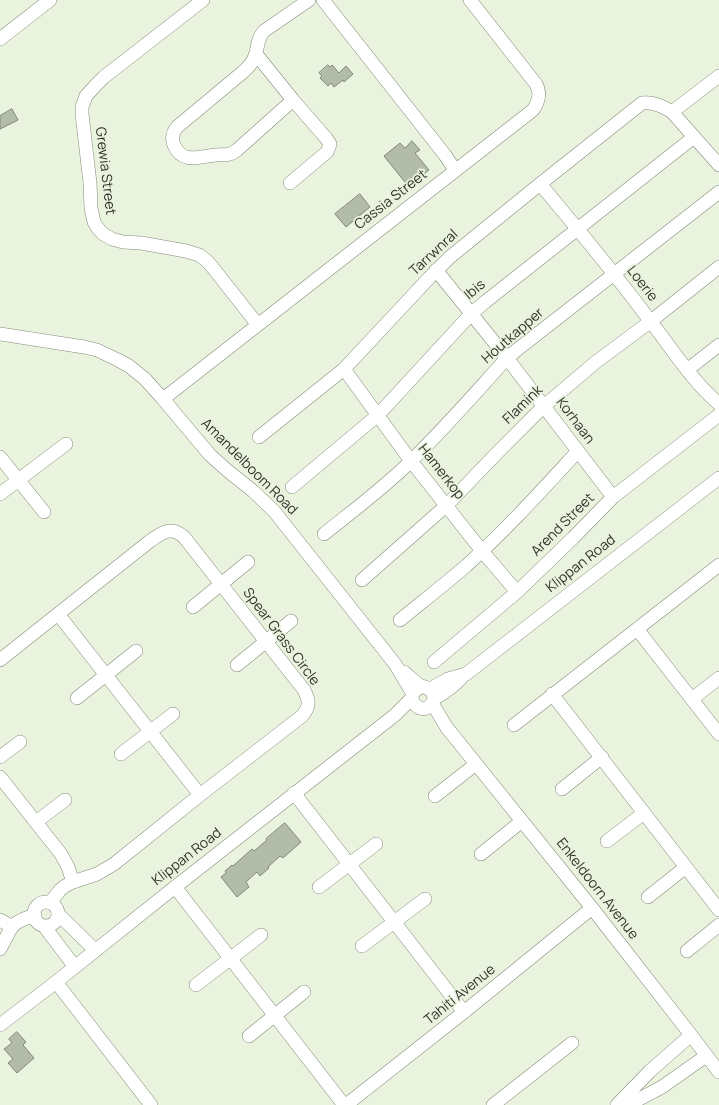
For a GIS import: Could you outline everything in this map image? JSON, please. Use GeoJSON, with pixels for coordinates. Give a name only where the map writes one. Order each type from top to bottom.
{"type":"FeatureCollection","features":[{"type":"Feature","properties":{"kind":"street"},"geometry":{"type":"LineString","coordinates":[[0,39],[50,0]]}},
{"type":"Feature","properties":{"kind":"street","name":"Grewia Street"},"geometry":{"type":"LineString","coordinates":[[203,0],[104,76],[86,96],[82,107],[82,121],[90,183],[91,208],[94,222],[97,227],[103,234],[112,239],[123,242],[141,243],[186,251],[195,253],[202,257],[258,324]]}},
{"type":"Feature","properties":{"kind":"street"},"geometry":{"type":"LineString","coordinates":[[293,100],[237,150],[229,155],[215,155],[199,158],[183,156],[177,150],[173,140],[175,129],[250,65],[256,54],[259,37],[264,31],[309,0]]}},
{"type":"Feature","properties":{"kind":"street"},"geometry":{"type":"LineString","coordinates":[[323,0],[445,155],[455,170]]}},
{"type":"Feature","properties":{"kind":"street","name":"Cassia Street"},"geometry":{"type":"LineString","coordinates":[[164,399],[528,114],[536,105],[539,94],[536,84],[470,0]]}},
{"type":"Feature","properties":{"kind":"street"},"geometry":{"type":"LineString","coordinates":[[256,54],[330,144],[327,152],[290,184]]}},
{"type":"Feature","properties":{"kind":"street"},"geometry":{"type":"LineString","coordinates":[[716,157],[694,137],[672,112],[719,76]]}},
{"type":"Feature","properties":{"kind":"street","name":"Tarrwnral"},"geometry":{"type":"LineString","coordinates":[[259,437],[344,369],[436,270],[450,257],[642,103],[649,102],[656,104],[665,107],[672,112]]}},
{"type":"Feature","properties":{"kind":"street","name":"Ibis"},"geometry":{"type":"LineString","coordinates":[[292,486],[378,415],[471,314],[503,287],[578,230],[694,137]]}},
{"type":"Feature","properties":{"kind":"street","name":"Loerie"},"geometry":{"type":"LineString","coordinates":[[540,184],[651,321],[687,370],[719,404]]}},
{"type":"Feature","properties":{"kind":"street","name":"Houtkapper"},"geometry":{"type":"LineString","coordinates":[[324,534],[395,476],[411,461],[518,348],[719,192]]}},
{"type":"Feature","properties":{"kind":"street","name":"Flamink"},"geometry":{"type":"LineString","coordinates":[[362,580],[447,505],[544,406],[596,362],[719,267]]}},
{"type":"Feature","properties":{"kind":"street","name":"Korhaan"},"geometry":{"type":"LineString","coordinates":[[436,270],[507,358],[613,497]]}},
{"type":"Feature","properties":{"kind":"street","name":"Amandelboom Road"},"geometry":{"type":"LineString","coordinates":[[0,334],[84,347],[104,353],[129,366],[145,379],[164,399],[210,456],[253,491],[278,515],[423,698]]}},
{"type":"Feature","properties":{"kind":"street"},"geometry":{"type":"LineString","coordinates":[[687,370],[719,345]]}},
{"type":"Feature","properties":{"kind":"street","name":"Hamerkop"},"geometry":{"type":"LineString","coordinates":[[344,369],[411,461],[517,592]]}},
{"type":"Feature","properties":{"kind":"street","name":"Arend Street"},"geometry":{"type":"LineString","coordinates":[[434,662],[517,592],[613,497],[718,420]]}},
{"type":"Feature","properties":{"kind":"street"},"geometry":{"type":"LineString","coordinates":[[0,494],[66,444]]}},
{"type":"Feature","properties":{"kind":"street"},"geometry":{"type":"LineString","coordinates":[[400,620],[443,585],[482,550],[531,502],[578,451]]}},
{"type":"Feature","properties":{"kind":"street"},"geometry":{"type":"LineString","coordinates":[[0,457],[44,512]]}},
{"type":"Feature","properties":{"kind":"street","name":"Klippan Road"},"geometry":{"type":"LineString","coordinates":[[0,1025],[395,715],[423,698],[448,679],[466,674],[719,478]]}},
{"type":"Feature","properties":{"kind":"street","name":"Spear Grass Circle"},"geometry":{"type":"LineString","coordinates":[[0,660],[150,541],[171,530],[177,531],[184,536],[308,697],[308,708],[302,716],[114,864],[97,874],[73,882],[60,890],[50,902]]}},
{"type":"Feature","properties":{"kind":"street"},"geometry":{"type":"LineString","coordinates":[[193,607],[248,562]]}},
{"type":"Feature","properties":{"kind":"street"},"geometry":{"type":"LineString","coordinates":[[514,724],[719,566]]}},
{"type":"Feature","properties":{"kind":"street"},"geometry":{"type":"LineString","coordinates":[[58,614],[200,795]]}},
{"type":"Feature","properties":{"kind":"street"},"geometry":{"type":"LineString","coordinates":[[237,665],[291,621]]}},
{"type":"Feature","properties":{"kind":"street"},"geometry":{"type":"LineString","coordinates":[[637,629],[719,734]]}},
{"type":"Feature","properties":{"kind":"street"},"geometry":{"type":"LineString","coordinates":[[77,698],[136,651]]}},
{"type":"Feature","properties":{"kind":"street"},"geometry":{"type":"LineString","coordinates":[[692,699],[719,678]]}},
{"type":"Feature","properties":{"kind":"street"},"geometry":{"type":"LineString","coordinates":[[552,694],[719,910]]}},
{"type":"Feature","properties":{"kind":"street","name":"Enkeldoorn Avenue"},"geometry":{"type":"LineString","coordinates":[[423,698],[592,908],[719,1072]]}},
{"type":"Feature","properties":{"kind":"street"},"geometry":{"type":"LineString","coordinates":[[122,754],[173,714]]}},
{"type":"Feature","properties":{"kind":"street"},"geometry":{"type":"LineString","coordinates":[[0,757],[20,742]]}},
{"type":"Feature","properties":{"kind":"street"},"geometry":{"type":"LineString","coordinates":[[562,789],[602,757]]}},
{"type":"Feature","properties":{"kind":"street"},"geometry":{"type":"LineString","coordinates":[[434,796],[476,764]]}},
{"type":"Feature","properties":{"kind":"street"},"geometry":{"type":"LineString","coordinates":[[0,778],[36,822],[65,861],[73,882]]}},
{"type":"Feature","properties":{"kind":"street"},"geometry":{"type":"LineString","coordinates":[[294,793],[464,1012]]}},
{"type":"Feature","properties":{"kind":"street"},"geometry":{"type":"LineString","coordinates":[[36,822],[65,800]]}},
{"type":"Feature","properties":{"kind":"street"},"geometry":{"type":"LineString","coordinates":[[607,841],[644,812]]}},
{"type":"Feature","properties":{"kind":"street"},"geometry":{"type":"LineString","coordinates":[[481,854],[522,821]]}},
{"type":"Feature","properties":{"kind":"street"},"geometry":{"type":"LineString","coordinates":[[319,887],[376,844]]}},
{"type":"Feature","properties":{"kind":"street"},"geometry":{"type":"LineString","coordinates":[[648,897],[686,867]]}},
{"type":"Feature","properties":{"kind":"street"},"geometry":{"type":"LineString","coordinates":[[175,887],[345,1105]]}},
{"type":"Feature","properties":{"kind":"street"},"geometry":{"type":"LineString","coordinates":[[362,946],[425,899]]}},
{"type":"Feature","properties":{"kind":"street"},"geometry":{"type":"LineString","coordinates":[[75,967],[44,926],[38,922],[34,915],[39,905],[50,902],[56,907],[58,914],[95,950]]}},
{"type":"Feature","properties":{"kind":"street","name":"Tahiti Avenue"},"geometry":{"type":"LineString","coordinates":[[345,1105],[464,1012],[592,908]]}},
{"type":"Feature","properties":{"kind":"street"},"geometry":{"type":"LineString","coordinates":[[44,926],[56,922],[58,914]]}},
{"type":"Feature","properties":{"kind":"street"},"geometry":{"type":"LineString","coordinates":[[0,949],[12,926],[20,920],[34,915]]}},
{"type":"Feature","properties":{"kind":"street"},"geometry":{"type":"LineString","coordinates":[[0,920],[12,926]]}},
{"type":"Feature","properties":{"kind":"street"},"geometry":{"type":"LineString","coordinates":[[687,951],[719,925]]}},
{"type":"Feature","properties":{"kind":"street"},"geometry":{"type":"LineString","coordinates":[[196,985],[261,935]]}},
{"type":"Feature","properties":{"kind":"street"},"geometry":{"type":"LineString","coordinates":[[56,982],[151,1105]]}},
{"type":"Feature","properties":{"kind":"street"},"geometry":{"type":"LineString","coordinates":[[248,1036],[304,992]]}},
{"type":"Feature","properties":{"kind":"street"},"geometry":{"type":"LineString","coordinates":[[623,1104],[650,1071],[691,1034]]}},
{"type":"Feature","properties":{"kind":"street"},"geometry":{"type":"LineString","coordinates":[[493,1105],[572,1043]]}},
{"type":"Feature","properties":{"kind":"street"},"geometry":{"type":"LineString","coordinates":[[623,1104],[662,1087],[706,1056]]}},
{"type":"Feature","properties":{"kind":"building"},"geometry":{"type":"Polygon","coordinates":[[[328,65],[330,67],[332,65],[339,73],[346,66],[353,74],[344,82],[343,80],[334,87],[331,83],[328,86],[320,78],[322,76],[319,73],[328,65]]]}},
{"type":"Feature","properties":{"kind":"building"},"geometry":{"type":"Polygon","coordinates":[[[12,109],[18,120],[0,129],[0,116],[12,109]]]}},
{"type":"Feature","properties":{"kind":"building"},"geometry":{"type":"Polygon","coordinates":[[[412,141],[420,150],[415,153],[429,170],[408,186],[384,156],[400,143],[405,148],[412,141]]]}},
{"type":"Feature","properties":{"kind":"building"},"geometry":{"type":"Polygon","coordinates":[[[360,194],[370,207],[346,227],[335,214],[360,194]]]}},
{"type":"Feature","properties":{"kind":"building"},"geometry":{"type":"Polygon","coordinates":[[[285,823],[301,842],[283,858],[280,856],[260,876],[257,872],[246,882],[249,887],[237,897],[221,877],[232,865],[233,866],[252,849],[254,851],[285,823]]]}},
{"type":"Feature","properties":{"kind":"building"},"geometry":{"type":"Polygon","coordinates":[[[17,1032],[26,1042],[23,1045],[34,1058],[17,1073],[8,1063],[13,1059],[4,1049],[12,1043],[9,1039],[17,1032]]]}}]}
